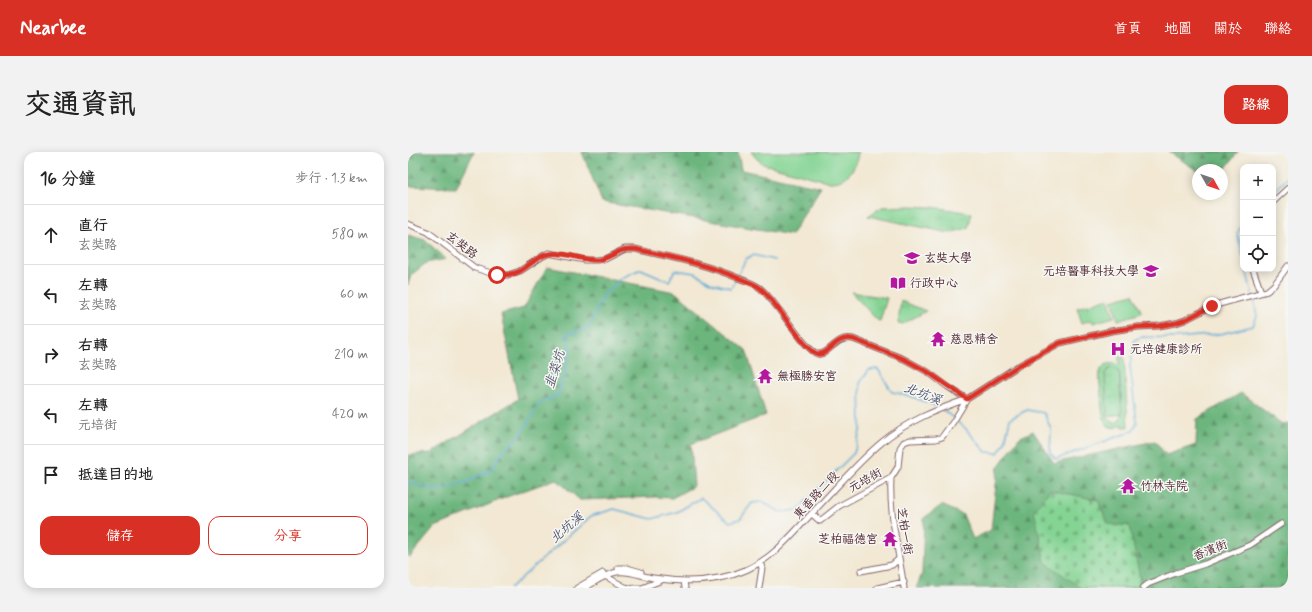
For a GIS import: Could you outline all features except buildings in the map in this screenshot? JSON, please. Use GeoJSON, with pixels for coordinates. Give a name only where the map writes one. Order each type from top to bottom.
{"type":"FeatureCollection","features":[{"type":"Feature","properties":{"kind":"street"},"geometry":{"type":"LineString","coordinates":[[1275,200],[1288,188]]}},
{"type":"Feature","properties":{"kind":"street","name":"玄奘路"},"geometry":{"type":"LineString","coordinates":[[408,224],[428,232],[475,268],[497,275],[508,275],[520,271],[543,256],[549,254],[559,254],[585,260],[596,260],[605,259],[625,249],[635,249],[709,266],[760,288],[772,300],[801,338],[813,351],[817,353],[824,353],[840,340],[847,338],[853,339],[904,359],[928,372],[967,399]]}},
{"type":"Feature","properties":{"kind":"street"},"geometry":{"type":"LineString","coordinates":[[967,399],[1018,366],[1060,343],[1116,330],[1159,326],[1185,320],[1212,306],[1267,291],[1274,285],[1288,266]]}},
{"type":"Feature","properties":{"kind":"street"},"geometry":{"type":"LineString","coordinates":[[1254,272],[1258,293]]}},
{"type":"Feature","properties":{"kind":"street","name":"東香路二段"},"geometry":{"type":"LineString","coordinates":[[684,582],[710,580],[727,576],[748,569],[760,562],[780,549],[881,443],[898,430],[915,421],[952,404],[967,399]]}},
{"type":"Feature","properties":{"kind":"street","name":"元培街"},"geometry":{"type":"LineString","coordinates":[[812,514],[820,521],[839,506],[891,478],[898,467],[900,448],[904,442],[910,440],[936,439],[942,436],[953,422],[967,399]]}},
{"type":"Feature","properties":{"kind":"street","name":"芝柏一街"},"geometry":{"type":"LineString","coordinates":[[891,478],[891,502],[904,585]]}},
{"type":"Feature","properties":{"kind":"street","name":"香濱街"},"geometry":{"type":"LineString","coordinates":[[1144,588],[1148,584],[1205,564],[1250,545],[1281,524]]}},
{"type":"Feature","properties":{"kind":"street"},"geometry":{"type":"LineString","coordinates":[[861,571],[892,565],[899,559]]}},
{"type":"Feature","properties":{"kind":"street"},"geometry":{"type":"LineString","coordinates":[[759,588],[762,568],[760,562]]}},
{"type":"Feature","properties":{"kind":"street"},"geometry":{"type":"LineString","coordinates":[[577,588],[607,571],[617,568],[627,568],[663,579]]}},
{"type":"Feature","properties":{"kind":"street"},"geometry":{"type":"LineString","coordinates":[[585,588],[605,576],[618,572],[627,572],[684,582],[685,588]]}},
{"type":"Feature","properties":{"kind":"street"},"geometry":{"type":"LineString","coordinates":[[605,576],[630,588]]}},
{"type":"Feature","properties":{"kind":"street"},"geometry":{"type":"LineString","coordinates":[[634,588],[642,588],[663,579]]}},
{"type":"Feature","properties":{"kind":"street"},"geometry":{"type":"LineString","coordinates":[[877,588],[904,585]]}},
{"type":"Feature","properties":{"kind":"green space"},"geometry":{"type":"Polygon","coordinates":[[[408,152],[474,152],[456,188],[408,186],[408,152]]]}},
{"type":"Feature","properties":{"kind":"green space"},"geometry":{"type":"Polygon","coordinates":[[[582,152],[738,152],[741,170],[821,187],[791,235],[602,202],[582,152]]]}},
{"type":"Feature","properties":{"kind":"green space"},"geometry":{"type":"Polygon","coordinates":[[[751,152],[858,152],[856,163],[850,173],[841,180],[830,182],[763,164],[751,152]]]}},
{"type":"Feature","properties":{"kind":"green space"},"geometry":{"type":"Polygon","coordinates":[[[1169,152],[1238,152],[1228,165],[1192,164],[1192,167],[1169,152]]]}},
{"type":"Feature","properties":{"kind":"green space"},"geometry":{"type":"Polygon","coordinates":[[[882,207],[932,207],[972,213],[968,228],[949,233],[868,216],[882,207]]]}},
{"type":"Feature","properties":{"kind":"green space"},"geometry":{"type":"Polygon","coordinates":[[[408,235],[425,240],[446,259],[426,263],[411,275],[408,285],[408,235]]]}},
{"type":"Feature","properties":{"kind":"green space"},"geometry":{"type":"Polygon","coordinates":[[[547,267],[675,292],[746,350],[766,415],[691,444],[694,486],[672,498],[656,497],[580,500],[556,479],[509,496],[435,527],[410,557],[408,557],[408,455],[431,453],[518,399],[501,314],[524,308],[547,267]]]}},
{"type":"Feature","properties":{"kind":"green space"},"geometry":{"type":"Polygon","coordinates":[[[851,292],[887,298],[880,321],[877,320],[851,292]]]}},
{"type":"Feature","properties":{"kind":"green space"},"geometry":{"type":"Polygon","coordinates":[[[1133,294],[1142,313],[1118,320],[1112,300],[1133,294]]]}},
{"type":"Feature","properties":{"kind":"green space"},"geometry":{"type":"Polygon","coordinates":[[[1108,298],[1114,317],[1093,323],[1092,320],[1082,323],[1077,308],[1087,305],[1089,310],[1088,305],[1108,298]]]}},
{"type":"Feature","properties":{"kind":"green space"},"geometry":{"type":"Polygon","coordinates":[[[901,301],[926,311],[903,324],[898,323],[901,301]]]}},
{"type":"Feature","properties":{"kind":"green space"},"geometry":{"type":"Polygon","coordinates":[[[1119,357],[1124,357],[1128,427],[1123,427],[1123,424],[1116,427],[1111,427],[1104,420],[1103,414],[1100,374],[1102,368],[1108,364],[1112,363],[1119,365],[1119,357]],[[1110,368],[1105,373],[1107,416],[1112,422],[1115,423],[1119,421],[1122,414],[1120,375],[1118,371],[1110,368]]]}},
{"type":"Feature","properties":{"kind":"green space"},"geometry":{"type":"Polygon","coordinates":[[[1110,368],[1114,368],[1119,373],[1122,414],[1107,416],[1105,373],[1110,368]]]}},
{"type":"Feature","properties":{"kind":"green space"},"geometry":{"type":"Polygon","coordinates":[[[1241,393],[1282,424],[1288,423],[1288,588],[916,588],[922,574],[924,518],[942,505],[963,515],[973,539],[991,530],[998,467],[1019,438],[1033,431],[1054,463],[1155,441],[1166,455],[1196,445],[1197,419],[1241,393]]]}},
{"type":"Feature","properties":{"kind":"green space"},"geometry":{"type":"Polygon","coordinates":[[[1050,490],[1098,500],[1108,524],[1130,526],[1141,585],[1136,588],[1081,588],[1045,562],[1034,510],[1050,490]]]}},
{"type":"Feature","properties":{"kind":"waterway","name":"北坑溪"},"geometry":{"type":"LineString","coordinates":[[1276,190],[1288,177]]}},
{"type":"Feature","properties":{"kind":"waterway","name":"北坑溪"},"geometry":{"type":"LineString","coordinates":[[1240,228],[1237,233],[1240,244]]}},
{"type":"Feature","properties":{"kind":"waterway","name":"韭菜坑"},"geometry":{"type":"LineString","coordinates":[[408,481],[439,490],[469,481],[491,470],[503,451],[522,433],[539,403],[558,395],[570,348],[566,334],[588,329],[603,296],[621,278],[641,269],[669,281],[675,270],[695,273],[712,283],[731,288],[746,259],[753,255],[774,260]]}},
{"type":"Feature","properties":{"kind":"waterway","name":"北坑溪"},"geometry":{"type":"LineString","coordinates":[[1247,272],[1252,293]]}},
{"type":"Feature","properties":{"kind":"waterway","name":"北坑溪"},"geometry":{"type":"LineString","coordinates":[[956,421],[965,428],[986,452],[998,453],[1005,442],[1010,419],[1027,410],[1044,413],[1051,429],[1050,453],[1056,459],[1133,431],[1137,423],[1130,366],[1134,340],[1142,337],[1176,338],[1220,334],[1253,326],[1257,316],[1253,297]]}},
{"type":"Feature","properties":{"kind":"waterway","name":"北坑溪"},"geometry":{"type":"LineString","coordinates":[[510,588],[591,516],[614,509],[652,519],[677,512],[701,498],[730,522],[740,519],[752,503],[762,502],[780,512],[797,510],[854,453],[861,428],[860,383],[869,370],[878,369],[892,392],[910,396],[939,407]]}},
{"type":"Feature","properties":{"kind":"waterway","name":"北坑溪"},"geometry":{"type":"LineString","coordinates":[[942,409],[953,418]]}},
{"type":"Feature","properties":{"kind":"place","name":"玄奘大學"},"geometry":{"type":"Point","coordinates":[912,258]}},
{"type":"Feature","properties":{"kind":"place","name":"元培醫事科技大學"},"geometry":{"type":"Point","coordinates":[1151,271]}},
{"type":"Feature","properties":{"kind":"place","name":"行政中心"},"geometry":{"type":"Point","coordinates":[898,283]}},
{"type":"Feature","properties":{"kind":"place","name":"慈恩精舍"},"geometry":{"type":"Point","coordinates":[938,339]}},
{"type":"Feature","properties":{"kind":"place","name":"元培健康診所"},"geometry":{"type":"Point","coordinates":[1118,349]}},
{"type":"Feature","properties":{"kind":"place","name":"無極勝安宮"},"geometry":{"type":"Point","coordinates":[765,376]}},
{"type":"Feature","properties":{"kind":"place","name":"竹林寺院"},"geometry":{"type":"Point","coordinates":[1128,486]}},
{"type":"Feature","properties":{"kind":"place","name":"芝柏福德宮"},"geometry":{"type":"Point","coordinates":[890,539]}},
{"type":"Feature","properties":{"kind":"route"},"geometry":{"type":"LineString","coordinates":[[497,275],[514,274],[543,256],[549,254],[559,254],[585,260],[596,260],[605,259],[625,249],[635,249],[715,268],[760,288],[772,300],[801,338],[813,351],[821,354],[840,340],[847,338],[853,339],[904,359],[928,372],[967,399],[1018,366],[1060,343],[1128,328],[1159,326],[1176,323],[1212,306]]}}]}
